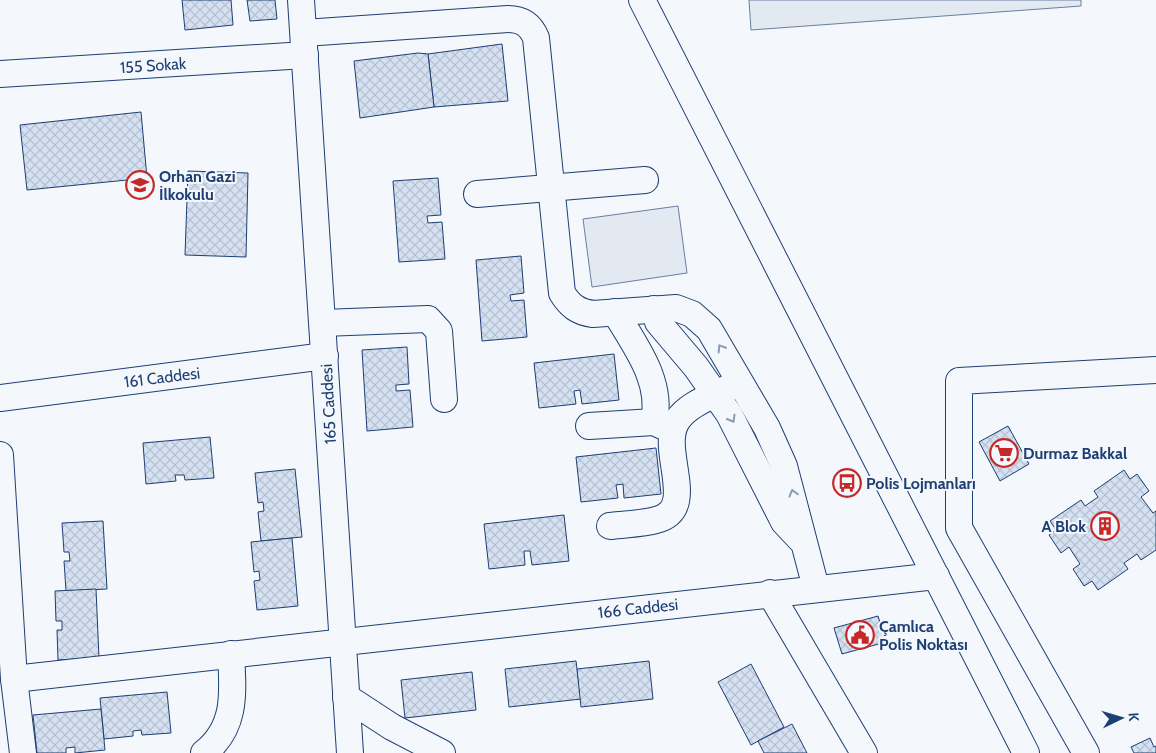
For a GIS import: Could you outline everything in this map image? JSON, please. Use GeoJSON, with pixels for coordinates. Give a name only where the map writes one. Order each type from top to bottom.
{"type":"FeatureCollection","features":[{"type":"Feature","properties":{"kind":"street","name":"165 Caddesi"},"geometry":{"type":"LineString","coordinates":[[301,0],[323,323],[341,642],[350,753]]}},
{"type":"Feature","properties":{"kind":"street"},"geometry":{"type":"LineString","coordinates":[[642,0],[1026,753]]}},
{"type":"Feature","properties":{"kind":"street","name":"155 Sokak"},"geometry":{"type":"LineString","coordinates":[[0,74],[304,44],[508,19],[515,19],[528,24],[536,38],[562,292],[571,305],[583,313],[676,308],[692,314],[701,321],[741,380],[767,428],[784,466],[796,504],[803,541],[816,588]]}},
{"type":"Feature","properties":{"kind":"street"},"geometry":{"type":"LineString","coordinates":[[477,194],[645,180]]}},
{"type":"Feature","properties":{"kind":"street"},"geometry":{"type":"LineString","coordinates":[[654,309],[658,322],[666,333],[696,367],[716,394],[744,440],[784,522],[803,541]]}},
{"type":"Feature","properties":{"kind":"street"},"geometry":{"type":"LineString","coordinates":[[610,526],[656,520],[672,512],[676,506],[678,496],[670,442],[663,427],[654,383],[615,312]]}},
{"type":"Feature","properties":{"kind":"street"},"geometry":{"type":"LineString","coordinates":[[323,323],[428,319],[439,332],[444,399]]}},
{"type":"Feature","properties":{"kind":"street","name":"161 Caddesi"},"geometry":{"type":"LineString","coordinates":[[0,398],[325,356]]}},
{"type":"Feature","properties":{"kind":"street"},"geometry":{"type":"LineString","coordinates":[[1086,753],[959,528],[959,381],[1156,370]]}},
{"type":"Feature","properties":{"kind":"street"},"geometry":{"type":"LineString","coordinates":[[589,426],[663,427],[741,380]]}},
{"type":"Feature","properties":{"kind":"street"},"geometry":{"type":"LineString","coordinates":[[0,455],[14,680],[23,753]]}},
{"type":"Feature","properties":{"kind":"street","name":"166 Caddesi"},"geometry":{"type":"LineString","coordinates":[[14,680],[770,593],[936,576]]}},
{"type":"Feature","properties":{"kind":"street"},"geometry":{"type":"LineString","coordinates":[[770,593],[864,753]]}},
{"type":"Feature","properties":{"kind":"street"},"geometry":{"type":"LineString","coordinates":[[204,753],[220,737],[231,713],[233,698],[231,654]]}},
{"type":"Feature","properties":{"kind":"street"},"geometry":{"type":"LineString","coordinates":[[346,697],[392,727],[442,753]]}},
{"type":"Feature","properties":{"kind":"shaded area"},"geometry":{"type":"Polygon","coordinates":[[[749,0],[1081,0],[1081,6],[751,30],[749,0]]]}},
{"type":"Feature","properties":{"kind":"shaded area"},"geometry":{"type":"Polygon","coordinates":[[[678,206],[687,273],[592,287],[583,219],[678,206]]]}},
{"type":"Feature","properties":{"kind":"building"},"geometry":{"type":"Polygon","coordinates":[[[182,0],[231,0],[233,25],[185,30],[182,0]]]}},
{"type":"Feature","properties":{"kind":"building"},"geometry":{"type":"Polygon","coordinates":[[[247,0],[275,0],[277,19],[250,21],[247,0]]]}},
{"type":"Feature","properties":{"kind":"building"},"geometry":{"type":"Polygon","coordinates":[[[502,44],[508,101],[434,107],[428,54],[502,44]]]}},
{"type":"Feature","properties":{"kind":"building"},"geometry":{"type":"Polygon","coordinates":[[[418,53],[428,54],[434,107],[360,118],[354,61],[418,53]]]}},
{"type":"Feature","properties":{"kind":"building"},"geometry":{"type":"Polygon","coordinates":[[[141,112],[147,178],[27,190],[20,125],[141,112]]]}},
{"type":"Feature","properties":{"kind":"building"},"geometry":{"type":"Polygon","coordinates":[[[188,171],[248,173],[246,257],[185,255],[188,171]]]}},
{"type":"Feature","properties":{"kind":"building"},"geometry":{"type":"Polygon","coordinates":[[[438,178],[441,215],[427,216],[428,223],[442,222],[445,259],[399,262],[393,181],[438,178]]]}},
{"type":"Feature","properties":{"kind":"building"},"geometry":{"type":"Polygon","coordinates":[[[521,256],[524,293],[510,295],[511,301],[524,300],[527,337],[482,341],[476,260],[521,256]]]}},
{"type":"Feature","properties":{"kind":"building"},"geometry":{"type":"Polygon","coordinates":[[[407,347],[409,384],[396,385],[396,391],[410,390],[413,427],[367,431],[362,350],[407,347]]]}},
{"type":"Feature","properties":{"kind":"building"},"geometry":{"type":"Polygon","coordinates":[[[614,354],[619,400],[582,404],[580,390],[574,391],[576,404],[539,408],[534,363],[614,354]]]}},
{"type":"Feature","properties":{"kind":"building","name":"Durmaz Bakkal"},"geometry":{"type":"Polygon","coordinates":[[[1008,426],[1029,464],[1000,481],[979,442],[1008,426]]]}},
{"type":"Feature","properties":{"kind":"building"},"geometry":{"type":"Polygon","coordinates":[[[210,437],[214,478],[185,480],[184,475],[175,475],[176,481],[146,484],[143,443],[210,437]]]}},
{"type":"Feature","properties":{"kind":"building"},"geometry":{"type":"Polygon","coordinates":[[[656,448],[661,494],[624,498],[623,484],[616,485],[618,498],[581,502],[576,457],[656,448]]]}},
{"type":"Feature","properties":{"kind":"building"},"geometry":{"type":"Polygon","coordinates":[[[295,469],[302,537],[261,541],[258,512],[264,511],[263,502],[258,503],[255,473],[295,469]]]}},
{"type":"Feature","properties":{"kind":"building","name":"A Blok"},"geometry":{"type":"Polygon","coordinates":[[[1124,470],[1130,479],[1137,474],[1149,491],[1141,497],[1153,513],[1156,511],[1156,550],[1141,560],[1137,554],[1124,563],[1128,569],[1098,590],[1092,581],[1084,586],[1073,569],[1080,564],[1069,547],[1061,553],[1049,535],[1056,530],[1050,521],[1081,500],[1085,506],[1098,497],[1094,491],[1124,470]]]}},
{"type":"Feature","properties":{"kind":"building"},"geometry":{"type":"Polygon","coordinates":[[[564,515],[569,561],[532,565],[530,551],[524,551],[525,565],[489,569],[484,524],[564,515]]]}},
{"type":"Feature","properties":{"kind":"building"},"geometry":{"type":"Polygon","coordinates":[[[103,521],[107,589],[66,591],[64,561],[70,561],[69,552],[64,552],[62,523],[103,521]]]}},
{"type":"Feature","properties":{"kind":"building"},"geometry":{"type":"Polygon","coordinates":[[[292,538],[298,606],[257,610],[254,581],[260,580],[259,571],[254,572],[251,542],[292,538]]]}},
{"type":"Feature","properties":{"kind":"building"},"geometry":{"type":"Polygon","coordinates":[[[96,589],[99,658],[58,660],[57,630],[62,630],[62,621],[56,621],[55,591],[96,589]]]}},
{"type":"Feature","properties":{"kind":"building","name":"Çamlıca Polis Noktası"},"geometry":{"type":"Polygon","coordinates":[[[878,616],[886,642],[842,654],[834,628],[878,616]]]}},
{"type":"Feature","properties":{"kind":"building"},"geometry":{"type":"Polygon","coordinates":[[[576,661],[581,699],[509,707],[505,669],[576,661]]]}},
{"type":"Feature","properties":{"kind":"building"},"geometry":{"type":"Polygon","coordinates":[[[649,661],[653,699],[581,707],[577,669],[649,661]]]}},
{"type":"Feature","properties":{"kind":"building"},"geometry":{"type":"Polygon","coordinates":[[[751,664],[784,727],[751,745],[718,682],[751,664]]]}},
{"type":"Feature","properties":{"kind":"building"},"geometry":{"type":"Polygon","coordinates":[[[472,672],[476,710],[405,718],[401,680],[472,672]]]}},
{"type":"Feature","properties":{"kind":"building"},"geometry":{"type":"Polygon","coordinates":[[[167,692],[171,733],[142,735],[141,730],[133,731],[133,736],[104,739],[100,698],[167,692]]]}},
{"type":"Feature","properties":{"kind":"building"},"geometry":{"type":"Polygon","coordinates":[[[101,709],[105,750],[75,753],[75,747],[66,748],[66,753],[37,753],[33,715],[101,709]]]}},
{"type":"Feature","properties":{"kind":"building"},"geometry":{"type":"Polygon","coordinates":[[[792,724],[807,753],[764,753],[758,741],[792,724]]]}},
{"type":"Feature","properties":{"kind":"building"},"geometry":{"type":"Polygon","coordinates":[[[1150,738],[1154,747],[1156,746],[1156,753],[1134,753],[1131,747],[1150,738]]]}},
{"type":"Feature","properties":{"kind":"place","name":"Orhan Gazi İlkokulu"},"geometry":{"type":"Point","coordinates":[140,185]}},
{"type":"Feature","properties":{"kind":"place","name":"Durmaz Bakkal"},"geometry":{"type":"Point","coordinates":[1004,453]}},
{"type":"Feature","properties":{"kind":"place","name":"Polis Lojmanları"},"geometry":{"type":"Point","coordinates":[847,483]}},
{"type":"Feature","properties":{"kind":"place","name":"A Blok"},"geometry":{"type":"Point","coordinates":[1105,526]}},
{"type":"Feature","properties":{"kind":"place","name":"Çamlıca Polis Noktası"},"geometry":{"type":"Point","coordinates":[860,635]}}]}
